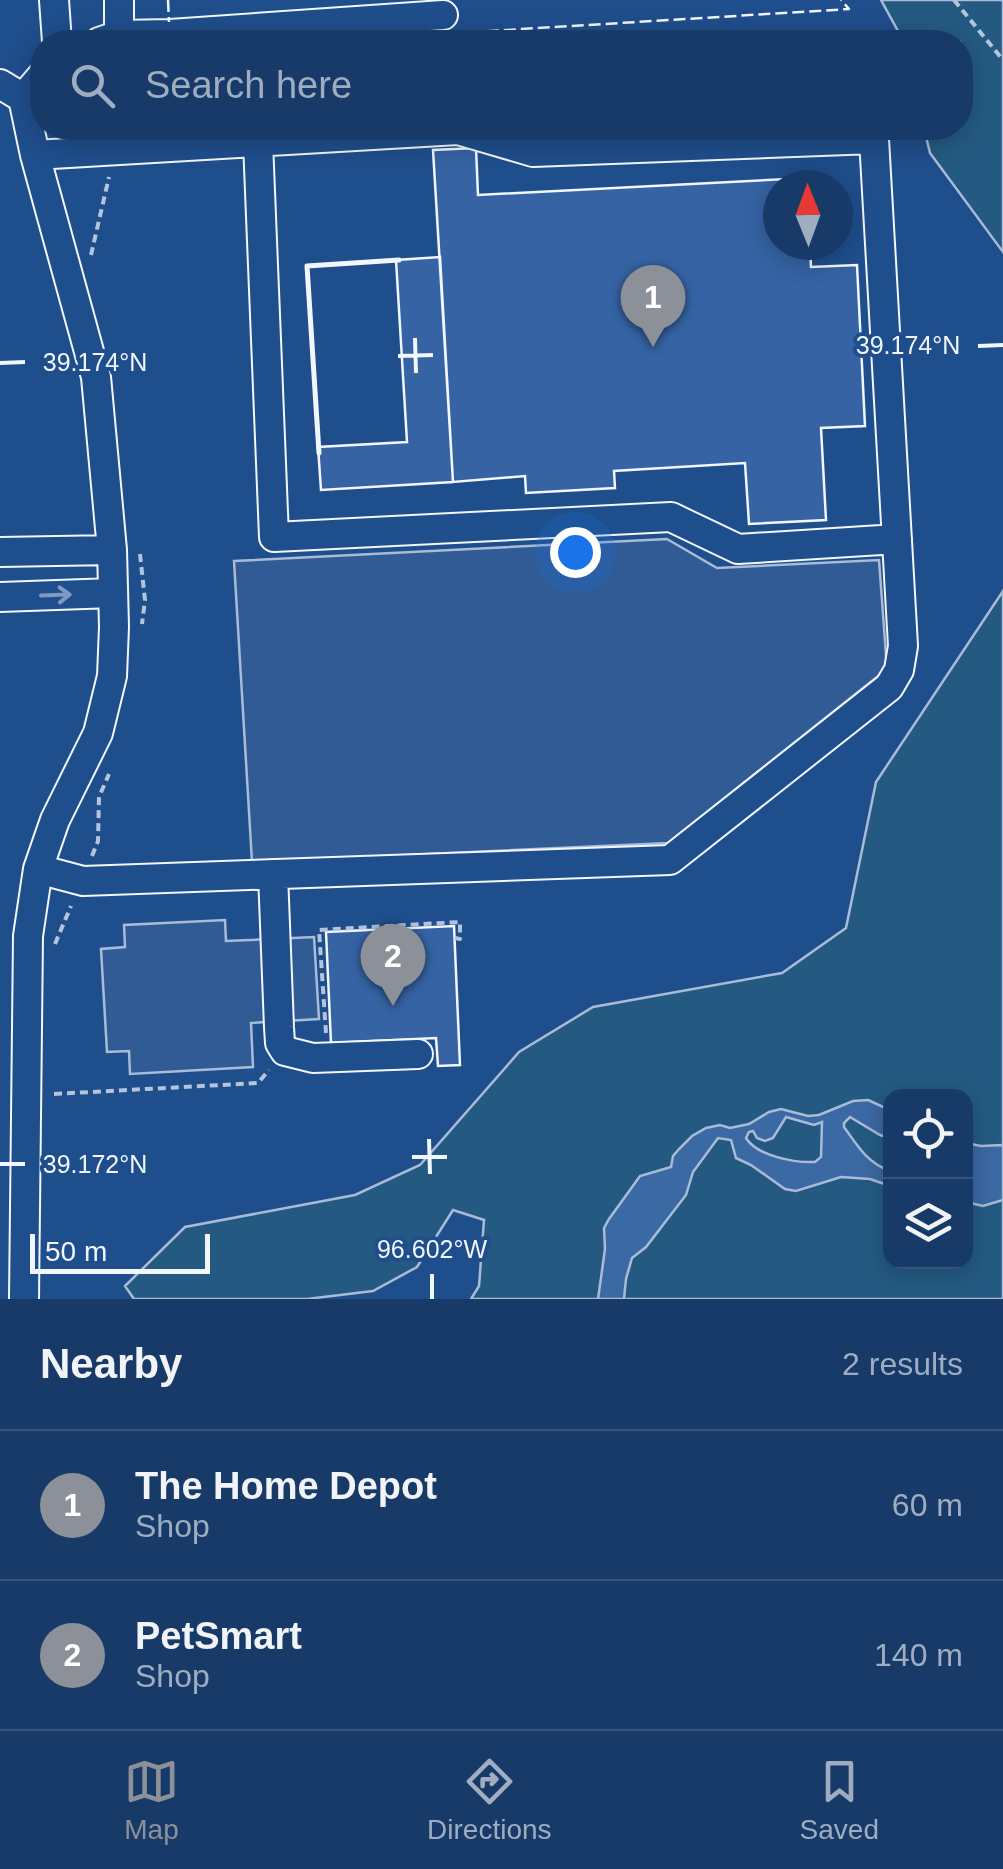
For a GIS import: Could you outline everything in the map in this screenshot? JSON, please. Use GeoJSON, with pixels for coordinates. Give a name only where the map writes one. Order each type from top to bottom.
{"type":"FeatureCollection","features":[{"type":"Feature","properties":{"kind":"street"},"geometry":{"type":"LineString","coordinates":[[54,0],[56,30]]}},
{"type":"Feature","properties":{"kind":"street"},"geometry":{"type":"LineString","coordinates":[[111,30],[119,0]]}},
{"type":"Feature","properties":{"kind":"street"},"geometry":{"type":"LineString","coordinates":[[227,30],[443,15]]}},
{"type":"Feature","properties":{"kind":"street"},"geometry":{"type":"LineString","coordinates":[[11,91],[35,155],[96,377],[113,593],[112,676],[98,733],[55,820],[38,870],[28,936],[24,1299]]}},
{"type":"Feature","properties":{"kind":"street"},"geometry":{"type":"LineString","coordinates":[[35,155],[291,140]]}},
{"type":"Feature","properties":{"kind":"street"},"geometry":{"type":"LineString","coordinates":[[492,140],[533,152],[848,140]]}},
{"type":"Feature","properties":{"kind":"street"},"geometry":{"type":"LineString","coordinates":[[38,870],[82,881],[670,860],[888,688],[899,670],[903,646],[874,140]]}},
{"type":"Feature","properties":{"kind":"street"},"geometry":{"type":"LineString","coordinates":[[258,142],[274,538],[671,517],[738,548],[897,539]]}},
{"type":"Feature","properties":{"kind":"street"},"geometry":{"type":"LineString","coordinates":[[0,552],[112,550]]}},
{"type":"Feature","properties":{"kind":"street"},"geometry":{"type":"LineString","coordinates":[[0,596],[113,593]]}},
{"type":"Feature","properties":{"kind":"street"},"geometry":{"type":"LineString","coordinates":[[273,874],[278,1027],[284,1051],[314,1058],[326,1045],[418,1054]]}},
{"type":"Feature","properties":{"kind":"path"},"geometry":{"type":"LineString","coordinates":[[954,0],[1003,60]]}},
{"type":"Feature","properties":{"kind":"path"},"geometry":{"type":"LineString","coordinates":[[50,1094],[258,1083],[301,1033],[326,1045],[319,930],[460,922],[460,939],[454,938]]}},
{"type":"Feature","properties":{"kind":"shaded area"},"geometry":{"type":"Polygon","coordinates":[[[881,0],[1003,0],[1003,252],[930,153],[927,140],[973,140],[973,30],[897,30],[881,0]]]}},
{"type":"Feature","properties":{"kind":"shaded area"},"geometry":{"type":"Polygon","coordinates":[[[667,539],[717,568],[879,560],[887,669],[668,843],[252,862],[234,561],[667,539]]]}},
{"type":"Feature","properties":{"kind":"shaded area"},"geometry":{"type":"Polygon","coordinates":[[[1003,591],[1003,1299],[471,1299],[479,1286],[484,1220],[453,1210],[417,1267],[373,1291],[307,1299],[134,1299],[125,1286],[185,1227],[355,1195],[420,1165],[519,1052],[593,1007],[782,973],[846,928],[876,782],[1003,591]]]}},
{"type":"Feature","properties":{"kind":"shaded area"},"geometry":{"type":"Polygon","coordinates":[[[225,920],[226,941],[314,937],[319,1019],[251,1023],[253,1067],[130,1074],[129,1051],[107,1052],[101,949],[125,947],[124,925],[225,920]]]}},
{"type":"Feature","properties":{"kind":"shaded area"},"geometry":{"type":"Polygon","coordinates":[[[868,1100],[883,1107],[883,1136],[850,1117],[844,1127],[869,1159],[883,1168],[883,1184],[841,1177],[796,1191],[785,1189],[736,1158],[731,1140],[718,1138],[693,1172],[686,1195],[646,1247],[632,1258],[624,1299],[598,1299],[604,1228],[640,1176],[671,1167],[679,1149],[706,1128],[749,1124],[781,1109],[819,1115],[853,1101],[868,1100]],[[786,1117],[773,1138],[765,1141],[753,1131],[746,1138],[767,1154],[815,1162],[821,1157],[822,1122],[814,1125],[786,1117]]]}},
{"type":"Feature","properties":{"kind":"shaded area"},"geometry":{"type":"Polygon","coordinates":[[[973,1144],[1003,1145],[1003,1200],[983,1206],[973,1204],[973,1144]]]}},
{"type":"Feature","properties":{"kind":"building"},"geometry":{"type":"Polygon","coordinates":[[[476,148],[478,195],[763,180],[763,260],[811,260],[811,267],[857,265],[865,426],[821,428],[826,520],[749,524],[745,463],[614,471],[615,488],[526,493],[525,476],[453,482],[433,150],[476,148]]]}},
{"type":"Feature","properties":{"kind":"building"},"geometry":{"type":"Polygon","coordinates":[[[440,257],[453,482],[321,490],[318,447],[407,442],[396,260],[440,257]]]}},
{"type":"Feature","properties":{"kind":"building"},"geometry":{"type":"Polygon","coordinates":[[[454,926],[460,1065],[438,1066],[436,1038],[331,1043],[326,932],[454,926]]]}},
{"type":"Feature","properties":{"kind":"fence"},"geometry":{"type":"LineString","coordinates":[[168,0],[169,22]]}},
{"type":"Feature","properties":{"kind":"fence"},"geometry":{"type":"LineString","coordinates":[[506,30],[849,9],[841,0]]}},
{"type":"Feature","properties":{"kind":"wall"},"geometry":{"type":"LineString","coordinates":[[319,453],[307,266],[399,260]]}},
{"type":"Feature","properties":{"kind":"place","name":"The Home Depot"},"geometry":{"type":"Point","coordinates":[653,347]}},
{"type":"Feature","properties":{"kind":"place","name":"PetSmart"},"geometry":{"type":"Point","coordinates":[393,1006]}}]}
